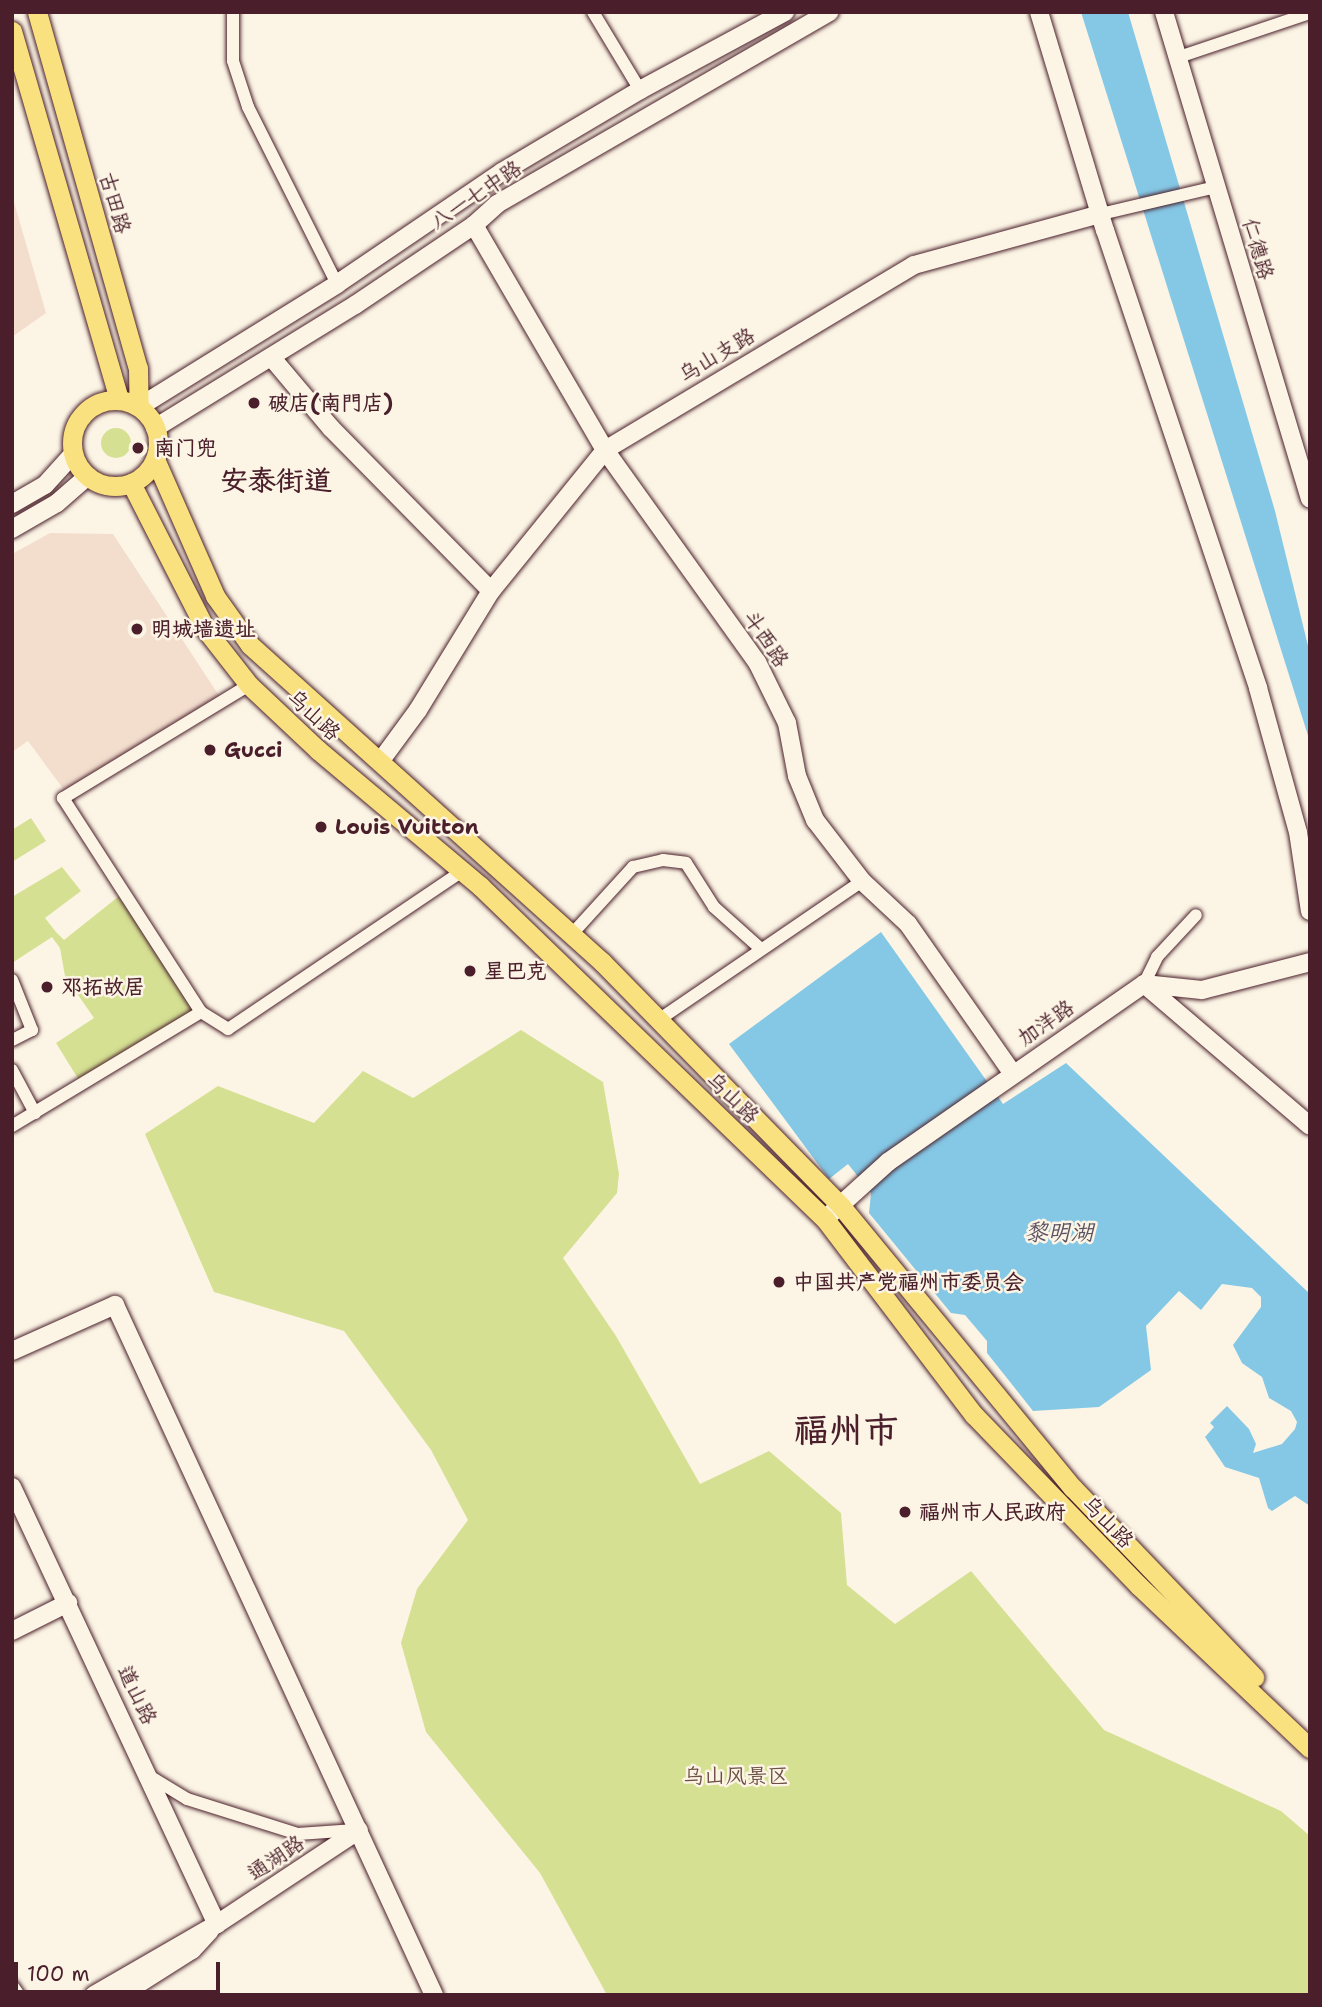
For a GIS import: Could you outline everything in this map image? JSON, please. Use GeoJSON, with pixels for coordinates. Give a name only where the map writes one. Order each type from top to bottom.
{"type":"FeatureCollection","features":[{"type":"Feature","properties":{"kind":"main road","name":"古田路"},"geometry":{"type":"LineString","coordinates":[[37,12],[138,368],[139,407]]}},
{"type":"Feature","properties":{"kind":"main road"},"geometry":{"type":"LineString","coordinates":[[12,31],[119,400]]}},
{"type":"Feature","properties":{"kind":"main road"},"geometry":{"type":"LineString","coordinates":[[119,400],[139,407],[155,428],[155,459],[131,483],[108,485],[88,476],[74,453],[73,440],[83,415],[93,406],[119,400]]}},
{"type":"Feature","properties":{"kind":"main road","name":"乌山路"},"geometry":{"type":"LineString","coordinates":[[155,459],[215,597],[250,645],[382,759],[572,934],[841,1206],[1073,1488],[1310,1731]]}},
{"type":"Feature","properties":{"kind":"main road","name":"乌山路"},"geometry":{"type":"LineString","coordinates":[[131,483],[206,630],[249,685],[462,871],[825,1219],[975,1415],[1139,1586],[1310,1748]]}},
{"type":"Feature","properties":{"kind":"street"},"geometry":{"type":"LineString","coordinates":[[233,12],[233,61],[248,107],[337,284]]}},
{"type":"Feature","properties":{"kind":"street"},"geometry":{"type":"LineString","coordinates":[[593,12],[640,90]]}},
{"type":"Feature","properties":{"kind":"street","name":"八一七中路"},"geometry":{"type":"LineString","coordinates":[[139,407],[337,284],[502,172],[640,90],[785,12]]}},
{"type":"Feature","properties":{"kind":"street","name":"八一七中路"},"geometry":{"type":"LineString","coordinates":[[155,428],[272,358],[474,225],[497,204],[619,130],[830,12]]}},
{"type":"Feature","properties":{"kind":"street"},"geometry":{"type":"LineString","coordinates":[[1039,12],[1101,214],[1268,719],[1298,832],[1310,911]]}},
{"type":"Feature","properties":{"kind":"street","name":"仁德路"},"geometry":{"type":"LineString","coordinates":[[1164,12],[1310,499]]}},
{"type":"Feature","properties":{"kind":"street"},"geometry":{"type":"LineString","coordinates":[[1179,57],[1310,13]]}},
{"type":"Feature","properties":{"kind":"street","name":"乌山支路"},"geometry":{"type":"LineString","coordinates":[[382,759],[418,710],[491,591],[605,450],[914,265],[1101,214],[1216,187]]}},
{"type":"Feature","properties":{"kind":"street","name":"斗西路"},"geometry":{"type":"LineString","coordinates":[[474,225],[605,450],[757,662],[787,723],[805,800],[829,840],[862,881],[908,924],[1013,1074]]}},
{"type":"Feature","properties":{"kind":"street"},"geometry":{"type":"LineString","coordinates":[[272,358],[331,428],[491,591]]}},
{"type":"Feature","properties":{"kind":"street"},"geometry":{"type":"LineString","coordinates":[[12,504],[45,485],[74,453]]}},
{"type":"Feature","properties":{"kind":"street"},"geometry":{"type":"LineString","coordinates":[[12,529],[57,502],[88,476]]}},
{"type":"Feature","properties":{"kind":"street"},"geometry":{"type":"LineString","coordinates":[[249,685],[63,798],[201,1012],[228,1029],[462,871]]}},
{"type":"Feature","properties":{"kind":"street"},"geometry":{"type":"LineString","coordinates":[[572,934],[633,867],[663,860],[686,863],[714,908],[761,949]]}},
{"type":"Feature","properties":{"kind":"street"},"geometry":{"type":"LineString","coordinates":[[657,1021],[862,881]]}},
{"type":"Feature","properties":{"kind":"street"},"geometry":{"type":"LineString","coordinates":[[1144,984],[1157,957],[1196,915]]}},
{"type":"Feature","properties":{"kind":"street"},"geometry":{"type":"LineString","coordinates":[[1144,984],[1202,990],[1310,962]]}},
{"type":"Feature","properties":{"kind":"street"},"geometry":{"type":"LineString","coordinates":[[12,980],[32,1030],[12,1040]]}},
{"type":"Feature","properties":{"kind":"street"},"geometry":{"type":"LineString","coordinates":[[1144,984],[1310,1126]]}},
{"type":"Feature","properties":{"kind":"street","name":"加洋路"},"geometry":{"type":"LineString","coordinates":[[825,1219],[841,1206],[863,1181],[1144,984]]}},
{"type":"Feature","properties":{"kind":"street"},"geometry":{"type":"LineString","coordinates":[[12,1126],[201,1012]]}},
{"type":"Feature","properties":{"kind":"street"},"geometry":{"type":"LineString","coordinates":[[12,1070],[35,1113]]}},
{"type":"Feature","properties":{"kind":"street"},"geometry":{"type":"LineString","coordinates":[[12,1352],[115,1305],[434,1995]]}},
{"type":"Feature","properties":{"kind":"street","name":"道山路"},"geometry":{"type":"LineString","coordinates":[[12,1487],[152,1777],[217,1924]]}},
{"type":"Feature","properties":{"kind":"street"},"geometry":{"type":"LineString","coordinates":[[12,1632],[68,1603]]}},
{"type":"Feature","properties":{"kind":"street"},"geometry":{"type":"LineString","coordinates":[[152,1777],[187,1800],[298,1834],[359,1830]]}},
{"type":"Feature","properties":{"kind":"street","name":"通湖路"},"geometry":{"type":"LineString","coordinates":[[94,1995],[217,1924],[359,1830]]}},
{"type":"Feature","properties":{"kind":"street","name":"通湖路"},"geometry":{"type":"LineString","coordinates":[[121,1995],[192,1950],[217,1924]]}},
{"type":"Feature","properties":{"kind":"street"},"geometry":{"type":"LineString","coordinates":[[12,1985],[19,1995]]}},
{"type":"Feature","properties":{"kind":"shaded area"},"geometry":{"type":"Polygon","coordinates":[[[12,195],[46,313],[12,337],[12,195]]]}},
{"type":"Feature","properties":{"kind":"shaded area"},"geometry":{"type":"Polygon","coordinates":[[[50,533],[113,534],[220,697],[64,790],[28,741],[12,752],[12,554],[50,533]]]}},
{"type":"Feature","properties":{"kind":"green space"},"geometry":{"type":"Polygon","coordinates":[[[116,428],[126,433],[131,443],[126,453],[116,458],[106,453],[101,443],[106,433],[116,428]]]}},
{"type":"Feature","properties":{"kind":"green space"},"geometry":{"type":"Polygon","coordinates":[[[31,818],[46,841],[12,862],[12,830],[31,818]]]}},
{"type":"Feature","properties":{"kind":"green space"},"geometry":{"type":"Polygon","coordinates":[[[62,867],[81,891],[45,918],[56,932],[64,940],[123,893],[201,1012],[82,1085],[56,1043],[94,1018],[65,976],[60,948],[52,937],[12,963],[12,897],[62,867]]]}},
{"type":"Feature","properties":{"kind":"green space","name":"乌山风景区"},"geometry":{"type":"Polygon","coordinates":[[[521,1030],[603,1082],[619,1174],[617,1193],[563,1258],[616,1336],[700,1484],[769,1451],[841,1513],[847,1585],[895,1624],[971,1571],[1104,1730],[1281,1811],[1310,1836],[1310,1995],[607,1995],[540,1873],[426,1732],[401,1643],[417,1589],[468,1520],[431,1450],[344,1331],[214,1292],[145,1134],[218,1086],[314,1123],[363,1071],[413,1098],[521,1030]]]}},
{"type":"Feature","properties":{"kind":"water"},"geometry":{"type":"Polygon","coordinates":[[[1081,12],[1128,12],[1275,511],[1310,654],[1310,742],[1081,12]]]}},
{"type":"Feature","properties":{"kind":"water","name":"黎明湖"},"geometry":{"type":"Polygon","coordinates":[[[881,932],[1003,1104],[1066,1063],[1310,1294],[1310,1506],[1295,1496],[1272,1511],[1268,1508],[1259,1478],[1225,1467],[1205,1437],[1214,1427],[1210,1423],[1227,1406],[1249,1429],[1256,1444],[1253,1453],[1282,1444],[1295,1429],[1297,1422],[1291,1411],[1269,1398],[1262,1377],[1242,1363],[1233,1345],[1261,1307],[1261,1297],[1252,1288],[1222,1284],[1201,1310],[1179,1291],[1146,1326],[1151,1370],[1099,1407],[1033,1411],[987,1353],[987,1341],[965,1315],[951,1313],[869,1213],[871,1193],[848,1164],[829,1179],[729,1044],[881,932]]]}},
{"type":"Feature","properties":{"kind":"place","name":"破店(南門店)"},"geometry":{"type":"Point","coordinates":[254,403]}},
{"type":"Feature","properties":{"kind":"place","name":"南门兜"},"geometry":{"type":"Point","coordinates":[138,448]}},
{"type":"Feature","properties":{"kind":"place","name":"明城墙遗址"},"geometry":{"type":"Point","coordinates":[137,629]}},
{"type":"Feature","properties":{"kind":"place","name":"Gucci"},"geometry":{"type":"Point","coordinates":[210,750]}},
{"type":"Feature","properties":{"kind":"place","name":"Louis Vuitton"},"geometry":{"type":"Point","coordinates":[321,827]}},
{"type":"Feature","properties":{"kind":"place","name":"星巴克"},"geometry":{"type":"Point","coordinates":[470,971]}},
{"type":"Feature","properties":{"kind":"place","name":"邓拓故居"},"geometry":{"type":"Point","coordinates":[47,987]}},
{"type":"Feature","properties":{"kind":"place","name":"中国共产党福州市委员会"},"geometry":{"type":"Point","coordinates":[779,1282]}},
{"type":"Feature","properties":{"kind":"place","name":"福州市人民政府"},"geometry":{"type":"Point","coordinates":[905,1512]}},
{"type":"Feature","properties":{"kind":"district","name":"安泰街道"},"geometry":{"type":"Point","coordinates":[276,480]}},
{"type":"Feature","properties":{"kind":"district","name":"福州市"},"geometry":{"type":"Point","coordinates":[846,1430]}}]}
